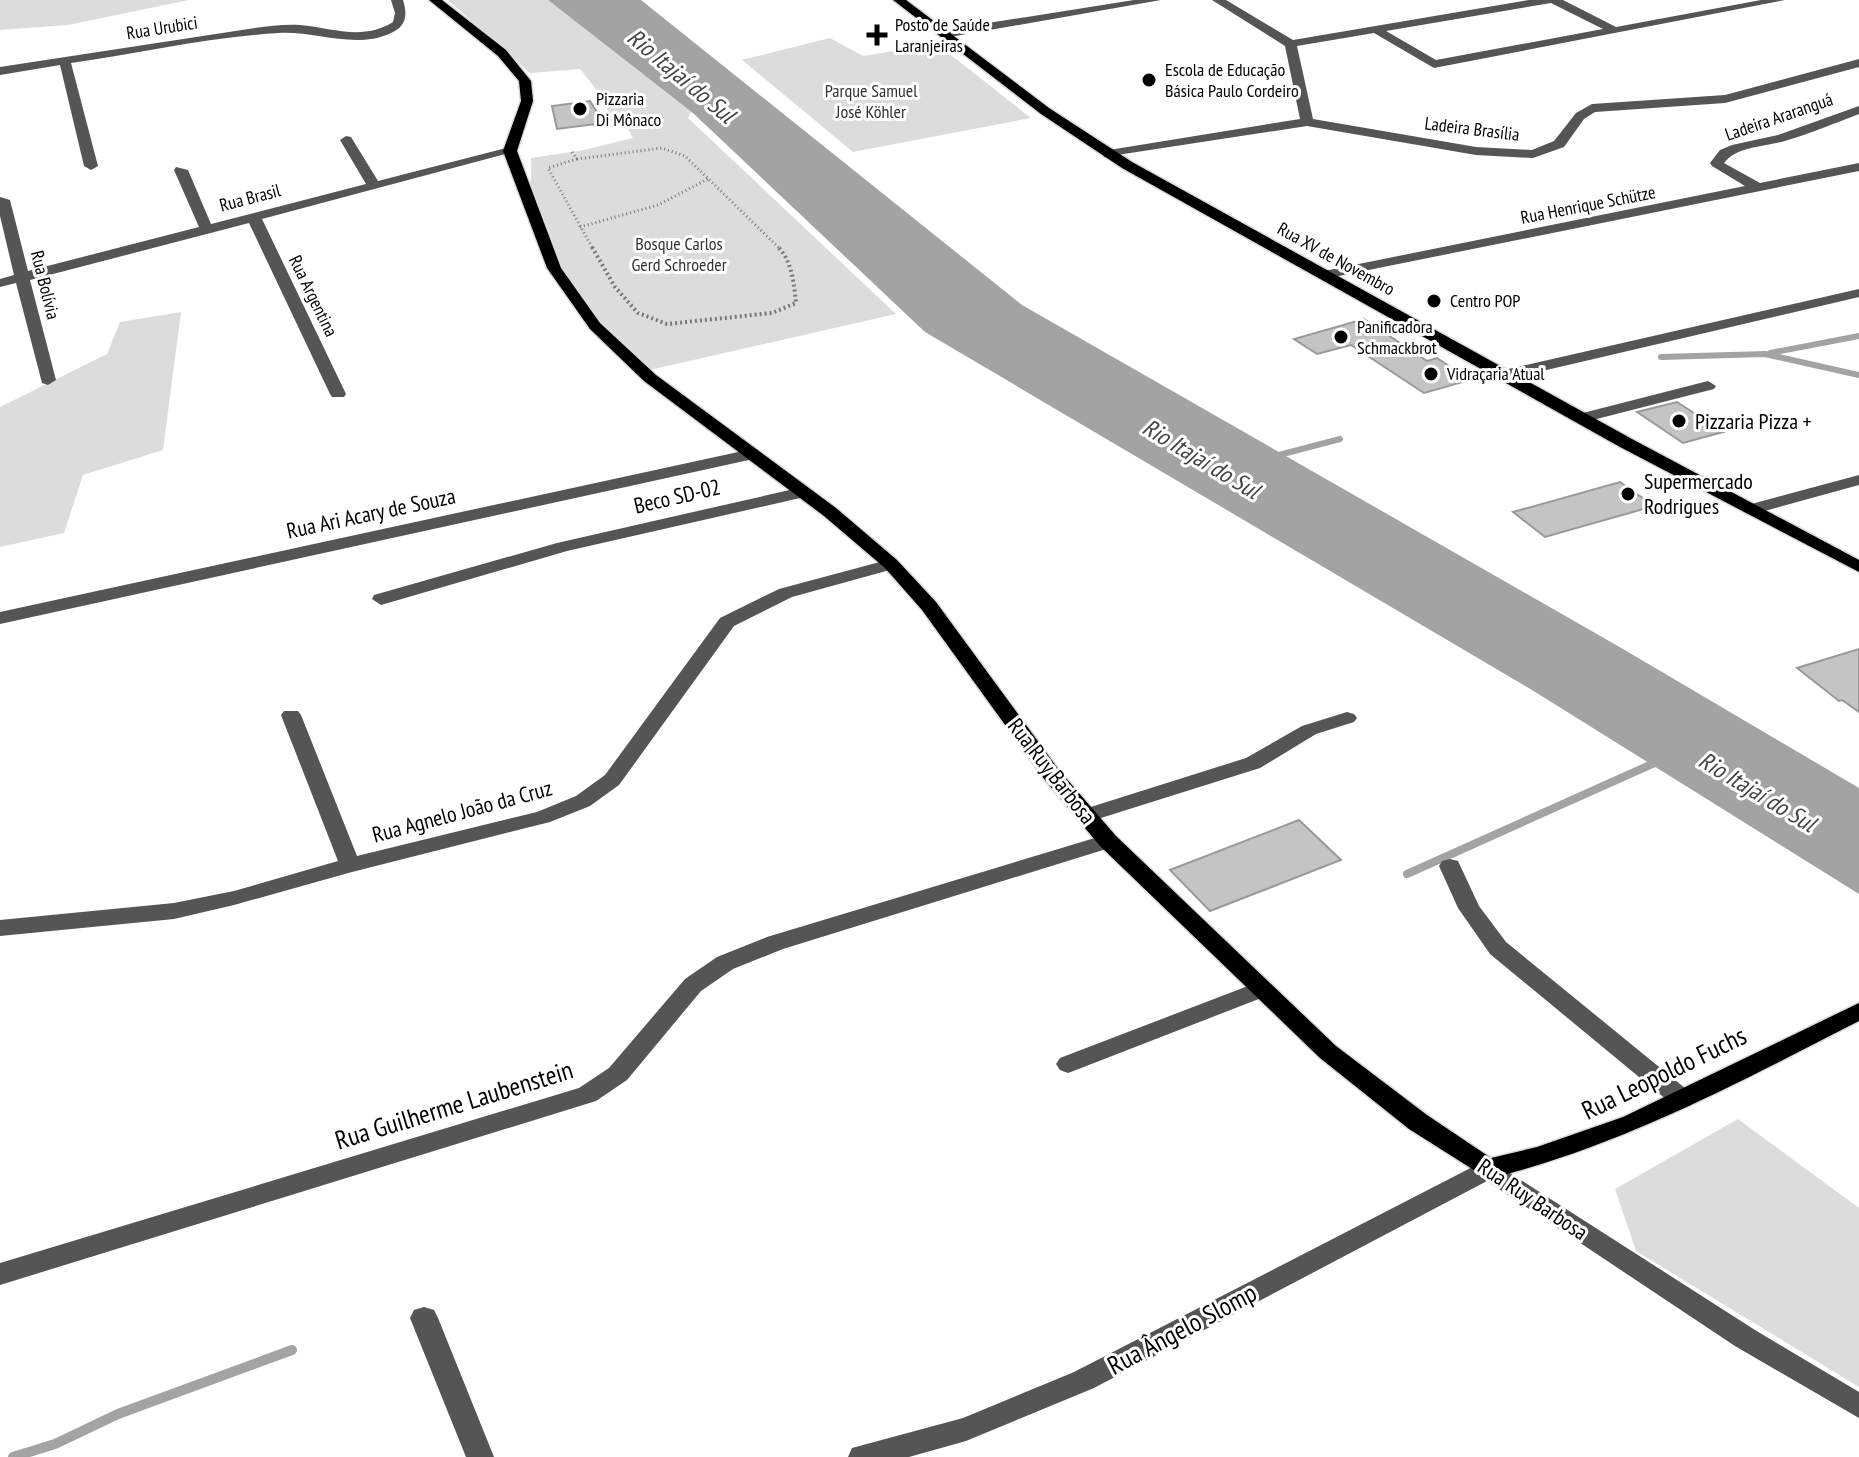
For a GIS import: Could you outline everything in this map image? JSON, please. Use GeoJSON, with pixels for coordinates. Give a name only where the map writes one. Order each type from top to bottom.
{"type":"FeatureCollection","features":[{"type":"Feature","properties":{"kind":"main road"},"geometry":{"type":"LineString","coordinates":[[435,0],[502,53],[525,81],[527,101],[510,151]]}},
{"type":"Feature","properties":{"kind":"main road","name":"Rua XV de Novembro"},"geometry":{"type":"LineString","coordinates":[[899,0],[1045,111],[1109,154],[1581,418],[1859,567]]}},
{"type":"Feature","properties":{"kind":"main road","name":"Rua Ruy Barbosa"},"geometry":{"type":"LineString","coordinates":[[510,151],[543,245],[580,307],[650,378],[803,492],[891,564],[929,606],[1085,816],[1108,841],[1261,989],[1370,1087],[1488,1169]]}},
{"type":"Feature","properties":{"kind":"main road","name":"Rua Leopoldo Fuchs"},"geometry":{"type":"LineString","coordinates":[[1488,1169],[1581,1146],[1859,1011]]}},
{"type":"Feature","properties":{"kind":"street","name":"Rua Urubici"},"geometry":{"type":"LineString","coordinates":[[0,71],[255,31],[297,29],[343,36],[374,35],[398,24],[401,13],[397,0]]}},
{"type":"Feature","properties":{"kind":"street"},"geometry":{"type":"LineString","coordinates":[[944,34],[1155,0]]}},
{"type":"Feature","properties":{"kind":"street"},"geometry":{"type":"LineString","coordinates":[[1218,0],[1291,44],[1551,0],[1614,30]]}},
{"type":"Feature","properties":{"kind":"street"},"geometry":{"type":"LineString","coordinates":[[1376,30],[1434,64],[1779,0]]}},
{"type":"Feature","properties":{"kind":"street"},"geometry":{"type":"LineString","coordinates":[[1291,44],[1307,122]]}},
{"type":"Feature","properties":{"kind":"street"},"geometry":{"type":"LineString","coordinates":[[65,62],[91,166]]}},
{"type":"Feature","properties":{"kind":"street","name":"Ladeira Brasília"},"geometry":{"type":"LineString","coordinates":[[1109,154],[1307,122],[1476,151],[1533,154],[1559,144],[1580,116],[1592,108],[1725,99],[1859,63]]}},
{"type":"Feature","properties":{"kind":"street","name":"Ladeira Araranguá"},"geometry":{"type":"LineString","coordinates":[[1761,189],[1721,167],[1717,163],[1719,159],[1737,148],[1782,138],[1859,110]]}},
{"type":"Feature","properties":{"kind":"street"},"geometry":{"type":"LineString","coordinates":[[346,140],[374,186]]}},
{"type":"Feature","properties":{"kind":"street","name":"Rua Brasil"},"geometry":{"type":"LineString","coordinates":[[0,283],[510,151]]}},
{"type":"Feature","properties":{"kind":"street","name":"Rua Henrique Schütze"},"geometry":{"type":"LineString","coordinates":[[1324,275],[1859,167]]}},
{"type":"Feature","properties":{"kind":"street"},"geometry":{"type":"LineString","coordinates":[[181,170],[206,228]]}},
{"type":"Feature","properties":{"kind":"street","name":"Rua Bolívia"},"geometry":{"type":"LineString","coordinates":[[3,200],[48,380]]}},
{"type":"Feature","properties":{"kind":"street","name":"Rua Argentina"},"geometry":{"type":"LineString","coordinates":[[253,216],[338,394]]}},
{"type":"Feature","properties":{"kind":"street"},"geometry":{"type":"LineString","coordinates":[[1504,375],[1859,293]]}},
{"type":"Feature","properties":{"kind":"street"},"geometry":{"type":"LineString","coordinates":[[1581,418],[1708,386]]}},
{"type":"Feature","properties":{"kind":"street","name":"Rua Ari Acary de Souza"},"geometry":{"type":"LineString","coordinates":[[0,618],[752,454]]}},
{"type":"Feature","properties":{"kind":"street"},"geometry":{"type":"LineString","coordinates":[[1750,510],[1859,480]]}},
{"type":"Feature","properties":{"kind":"street","name":"Beco SD-02"},"geometry":{"type":"LineString","coordinates":[[381,599],[563,547],[803,492]]}},
{"type":"Feature","properties":{"kind":"street","name":"Rua Agnelo João da Cruz"},"geometry":{"type":"LineString","coordinates":[[0,928],[174,911],[234,898],[350,865],[543,817],[583,801],[612,780],[707,645],[727,622],[783,593],[891,564]]}},
{"type":"Feature","properties":{"kind":"street"},"geometry":{"type":"LineString","coordinates":[[291,715],[350,865]]}},
{"type":"Feature","properties":{"kind":"street"},"geometry":{"type":"LineString","coordinates":[[1085,816],[1253,763],[1309,730],[1347,718]]}},
{"type":"Feature","properties":{"kind":"street","name":"Rua Guilherme Laubenstein"},"geometry":{"type":"LineString","coordinates":[[0,1274],[587,1095],[618,1074],[693,985],[725,963],[775,943],[1108,841]]}},
{"type":"Feature","properties":{"kind":"street"},"geometry":{"type":"LineString","coordinates":[[1450,866],[1469,908],[1498,948],[1682,1099]]}},
{"type":"Feature","properties":{"kind":"street"},"geometry":{"type":"LineString","coordinates":[[1068,1064],[1261,989]]}},
{"type":"Feature","properties":{"kind":"street","name":"Rua Ruy Barbosa"},"geometry":{"type":"LineString","coordinates":[[1488,1169],[1745,1338],[1859,1406]]}},
{"type":"Feature","properties":{"kind":"street","name":"Rua Ângelo Slomp"},"geometry":{"type":"LineString","coordinates":[[862,1457],[966,1429],[1084,1380],[1488,1169]]}},
{"type":"Feature","properties":{"kind":"street"},"geometry":{"type":"LineString","coordinates":[[424,1318],[480,1457]]}},
{"type":"Feature","properties":{"kind":"path"},"geometry":{"type":"LineString","coordinates":[[662,148],[685,156],[784,253],[793,278],[796,303],[772,313],[667,324],[638,313],[615,287],[548,168],[577,159],[662,148]]}},
{"type":"Feature","properties":{"kind":"path"},"geometry":{"type":"LineString","coordinates":[[572,152],[577,159]]}},
{"type":"Feature","properties":{"kind":"path"},"geometry":{"type":"LineString","coordinates":[[580,227],[658,205],[708,179]]}},
{"type":"Feature","properties":{"kind":"green space"},"geometry":{"type":"Polygon","coordinates":[[[0,0],[189,0],[68,25],[0,30],[0,0]]]}},
{"type":"Feature","properties":{"kind":"green space","name":"Bosque Carlos Gerd Schroeder"},"geometry":{"type":"Polygon","coordinates":[[[448,0],[548,0],[691,112],[688,118],[896,314],[645,371],[592,314],[563,273],[540,228],[531,192],[531,158],[633,138],[623,121],[604,123],[598,113],[608,111],[604,99],[580,69],[530,73],[448,0]]]}},
{"type":"Feature","properties":{"kind":"green space","name":"Parque Samuel José Köhler"},"geometry":{"type":"Polygon","coordinates":[[[830,38],[863,56],[937,44],[1031,118],[853,152],[742,60],[830,38]]]}},
{"type":"Feature","properties":{"kind":"green space"},"geometry":{"type":"Polygon","coordinates":[[[181,312],[163,450],[83,475],[64,533],[0,547],[0,407],[107,354],[120,322],[181,312]]]}},
{"type":"Feature","properties":{"kind":"green space"},"geometry":{"type":"Polygon","coordinates":[[[1738,1119],[1859,1208],[1859,1387],[1636,1251],[1615,1189],[1738,1119]]]}},
{"type":"Feature","properties":{"kind":"water","name":"Rio Itajaí do Sul"},"geometry":{"type":"Polygon","coordinates":[[[548,0],[641,0],[1022,305],[1623,649],[1859,788],[1859,894],[1532,690],[925,332],[694,114],[548,0]]]}},
{"type":"Feature","properties":{"kind":"building"},"geometry":{"type":"Polygon","coordinates":[[[590,101],[604,123],[557,129],[552,106],[590,101]]]}},
{"type":"Feature","properties":{"kind":"building"},"geometry":{"type":"Polygon","coordinates":[[[1364,319],[1427,361],[1437,358],[1470,380],[1424,393],[1351,345],[1317,354],[1294,339],[1364,319]]]}},
{"type":"Feature","properties":{"kind":"building","name":"Pizzaria Pizza +"},"geometry":{"type":"Polygon","coordinates":[[[1677,402],[1723,432],[1683,443],[1637,412],[1677,402]]]}},
{"type":"Feature","properties":{"kind":"building"},"geometry":{"type":"Polygon","coordinates":[[[1620,482],[1654,506],[1545,537],[1513,512],[1620,482]]]}},
{"type":"Feature","properties":{"kind":"building"},"geometry":{"type":"Polygon","coordinates":[[[1859,649],[1859,712],[1839,701],[1797,668],[1859,649]]]}},
{"type":"Feature","properties":{"kind":"building"},"geometry":{"type":"Polygon","coordinates":[[[1299,820],[1341,860],[1210,911],[1170,870],[1299,820]]]}},
{"type":"Feature","properties":{"kind":"waterway"},"geometry":{"type":"LineString","coordinates":[[1770,353],[1859,336]]}},
{"type":"Feature","properties":{"kind":"waterway"},"geometry":{"type":"LineString","coordinates":[[1661,357],[1765,354],[1859,375]]}},
{"type":"Feature","properties":{"kind":"waterway"},"geometry":{"type":"LineString","coordinates":[[1275,456],[1340,439]]}},
{"type":"Feature","properties":{"kind":"waterway"},"geometry":{"type":"LineString","coordinates":[[1407,874],[1661,760]]}},
{"type":"Feature","properties":{"kind":"waterway"},"geometry":{"type":"LineString","coordinates":[[13,1457],[55,1444],[118,1414],[292,1350]]}},
{"type":"Feature","properties":{"kind":"place","name":"Posto de Saúde Laranjeiras"},"geometry":{"type":"Point","coordinates":[877,35]}},
{"type":"Feature","properties":{"kind":"place","name":"Escola de Educação Básica Paulo Cordeiro"},"geometry":{"type":"Point","coordinates":[1149,80]}},
{"type":"Feature","properties":{"kind":"place","name":"Pizzaria Di Mônaco"},"geometry":{"type":"Point","coordinates":[580,109]}},
{"type":"Feature","properties":{"kind":"place","name":"Centro POP"},"geometry":{"type":"Point","coordinates":[1434,301]}},
{"type":"Feature","properties":{"kind":"place","name":"Panificadora Schmackbrot"},"geometry":{"type":"Point","coordinates":[1341,337]}},
{"type":"Feature","properties":{"kind":"place","name":"Vidraçaria Atual"},"geometry":{"type":"Point","coordinates":[1431,374]}},
{"type":"Feature","properties":{"kind":"place","name":"Pizzaria Pizza +"},"geometry":{"type":"Point","coordinates":[1679,421]}},
{"type":"Feature","properties":{"kind":"place","name":"Supermercado Rodrigues"},"geometry":{"type":"Point","coordinates":[1628,494]}}]}
